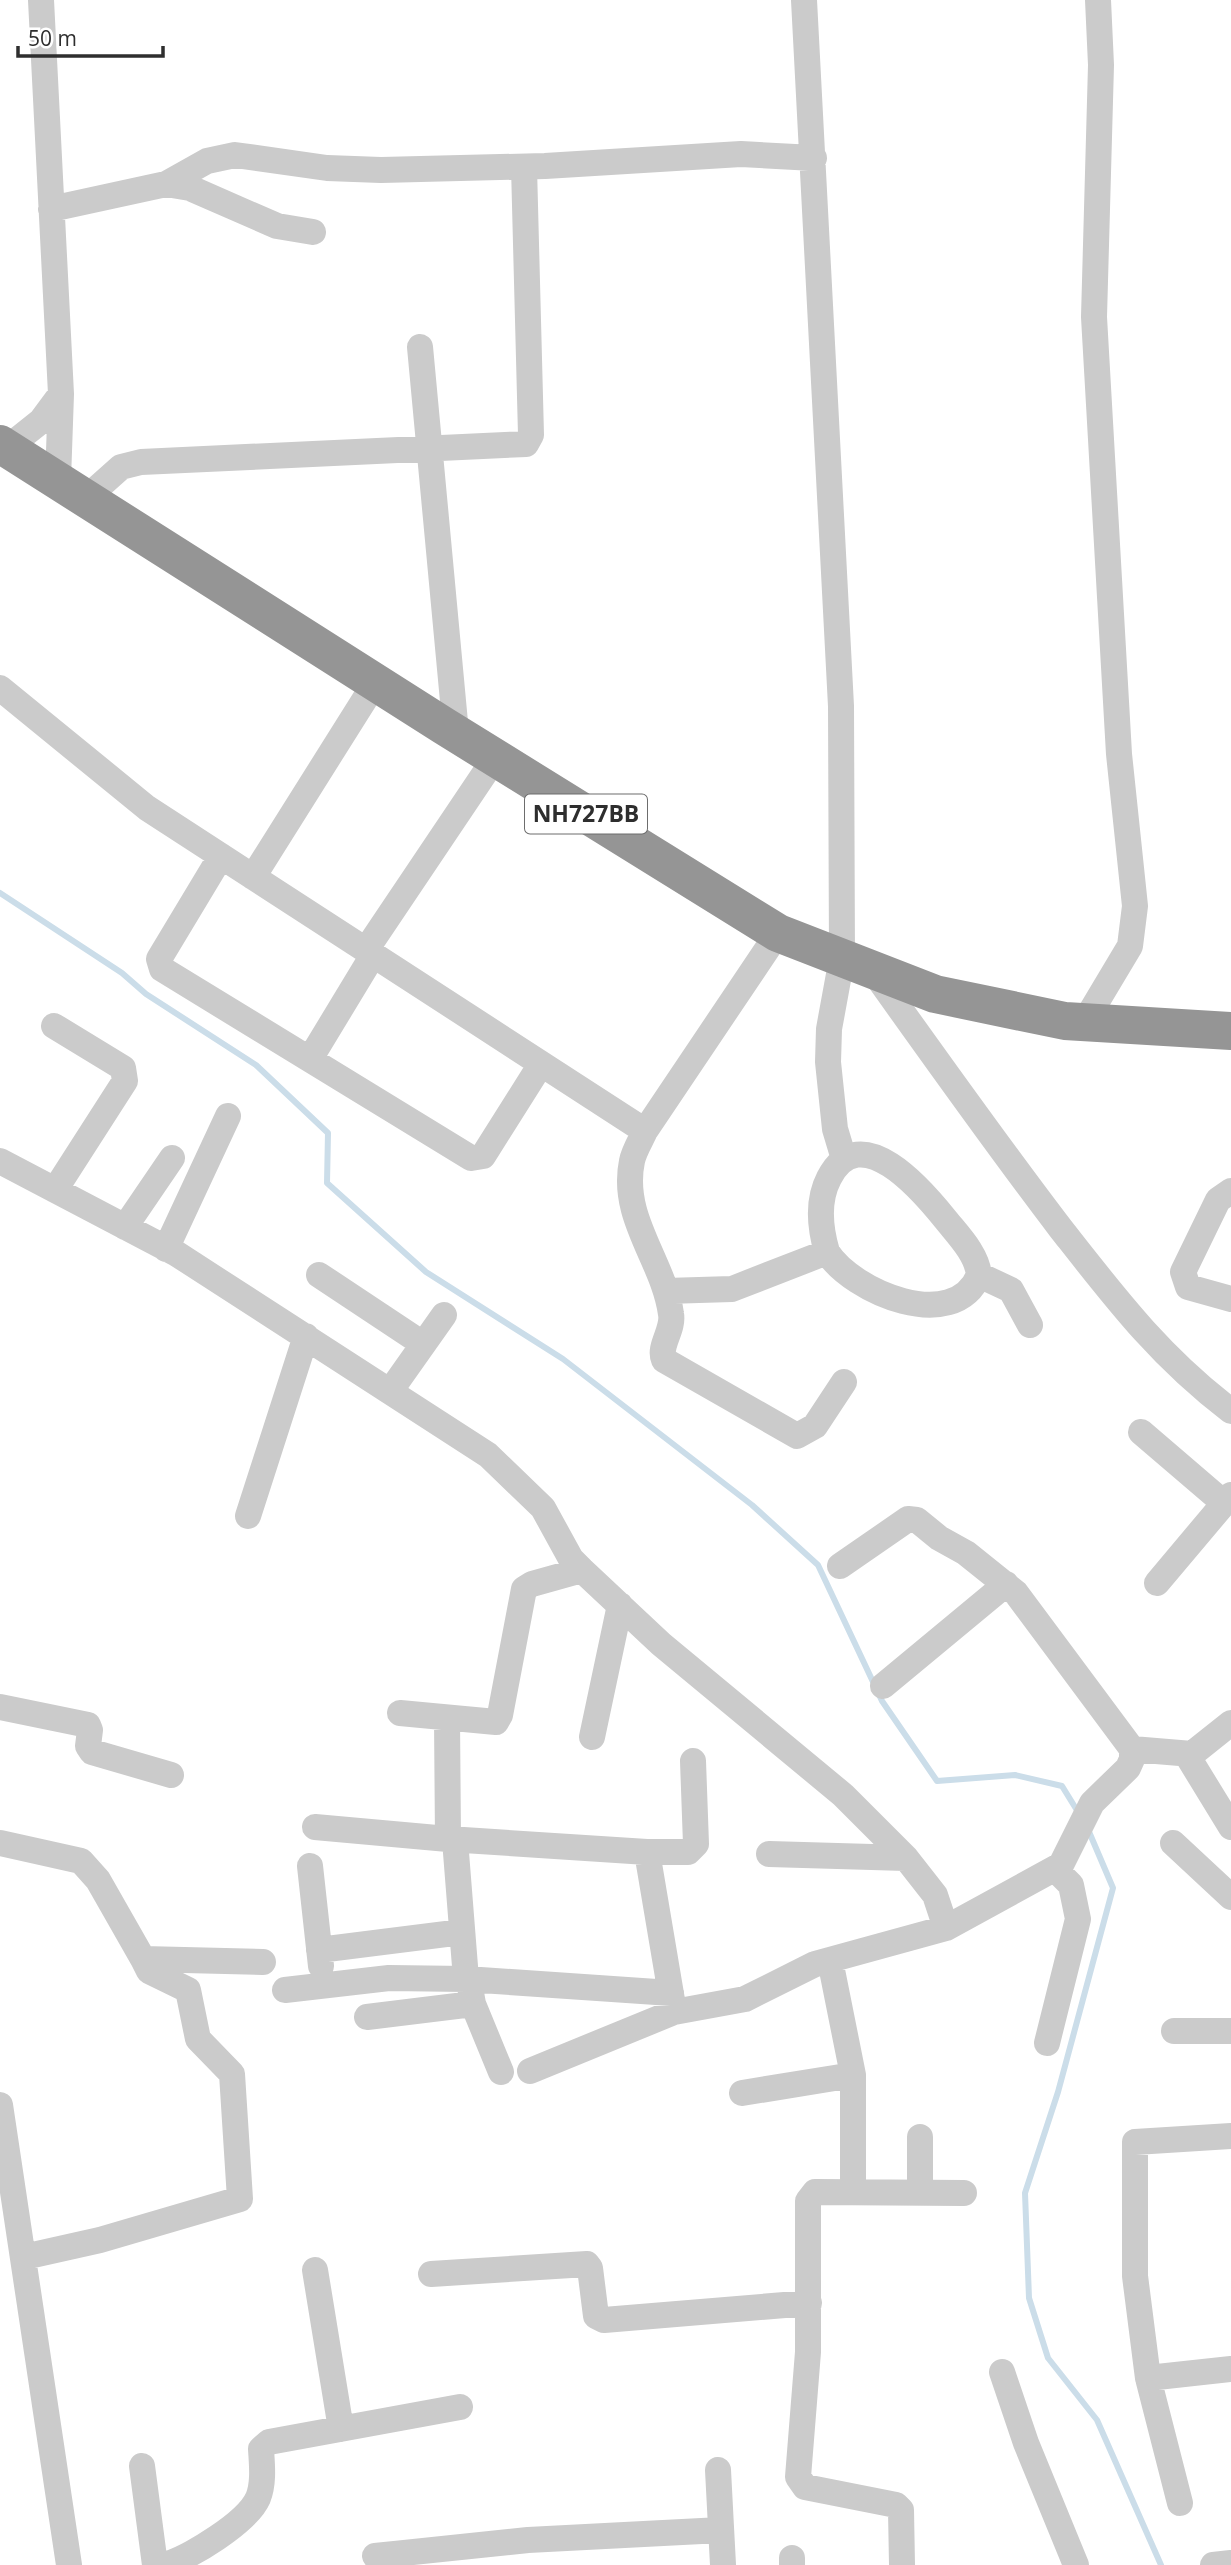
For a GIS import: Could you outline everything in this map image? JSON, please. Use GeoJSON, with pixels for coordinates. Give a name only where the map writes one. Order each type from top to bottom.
{"type":"FeatureCollection","features":[{"type":"Feature","properties":{"kind":"highway","name":"NH727BB"},"geometry":{"type":"LineString","coordinates":[[3,446],[495,758],[778,933],[934,994],[1084,1023],[1231,1031]]}},
{"type":"Feature","properties":{"kind":"street"},"geometry":{"type":"LineString","coordinates":[[41,0],[61,394],[71,490],[121,467],[141,463],[526,444],[531,439],[524,167]]}},
{"type":"Feature","properties":{"kind":"street"},"geometry":{"type":"LineString","coordinates":[[804,0],[857,963],[829,1029],[828,1062],[835,1129],[844,1159]]}},
{"type":"Feature","properties":{"kind":"street"},"geometry":{"type":"LineString","coordinates":[[1084,1023],[1130,946],[1135,906],[1119,754],[1094,317],[1101,65],[1098,0]]}},
{"type":"Feature","properties":{"kind":"street"},"geometry":{"type":"LineString","coordinates":[[51,209],[166,184],[207,161],[235,155],[314,167],[367,170],[524,167],[741,154],[814,158]]}},
{"type":"Feature","properties":{"kind":"street"},"geometry":{"type":"LineString","coordinates":[[166,184],[190,188],[277,226],[313,232]]}},
{"type":"Feature","properties":{"kind":"street"},"geometry":{"type":"LineString","coordinates":[[420,347],[456,733]]}},
{"type":"Feature","properties":{"kind":"street"},"geometry":{"type":"LineString","coordinates":[[3,446],[41,421],[61,394]]}},
{"type":"Feature","properties":{"kind":"street"},"geometry":{"type":"LineString","coordinates":[[253,877],[375,682]]}},
{"type":"Feature","properties":{"kind":"street"},"geometry":{"type":"LineString","coordinates":[[0,688],[147,808],[645,1131]]}},
{"type":"Feature","properties":{"kind":"street"},"geometry":{"type":"LineString","coordinates":[[310,1059],[369,952],[495,758]]}},
{"type":"Feature","properties":{"kind":"street"},"geometry":{"type":"LineString","coordinates":[[221,856],[159,964],[477,1159],[484,1156],[541,1064]]}},
{"type":"Feature","properties":{"kind":"street"},"geometry":{"type":"LineString","coordinates":[[778,933],[645,1131],[632,1160],[630,1194],[640,1235],[666,1291],[671,1326],[662,1352],[664,1360],[797,1436],[815,1426],[844,1382]]}},
{"type":"Feature","properties":{"kind":"street"},"geometry":{"type":"LineString","coordinates":[[857,963],[1136,1325],[1194,1383],[1231,1411]]}},
{"type":"Feature","properties":{"kind":"street"},"geometry":{"type":"LineString","coordinates":[[54,1026],[123,1068],[126,1074],[125,1081],[55,1189]]}},
{"type":"Feature","properties":{"kind":"street"},"geometry":{"type":"LineString","coordinates":[[166,1249],[228,1116]]}},
{"type":"Feature","properties":{"kind":"street"},"geometry":{"type":"LineString","coordinates":[[870,1156],[900,1170],[925,1194],[975,1259],[979,1275],[972,1287],[948,1300],[908,1302],[884,1297],[845,1275],[827,1252],[821,1232],[823,1194],[835,1167],[844,1159],[870,1156]]}},
{"type":"Feature","properties":{"kind":"street"},"geometry":{"type":"LineString","coordinates":[[125,1227],[172,1158]]}},
{"type":"Feature","properties":{"kind":"street"},"geometry":{"type":"LineString","coordinates":[[0,1161],[166,1249],[391,1390],[488,1455],[543,1508],[571,1559],[582,1570],[661,1644],[843,1795],[906,1858],[935,1895],[946,1928]]}},
{"type":"Feature","properties":{"kind":"street"},"geometry":{"type":"LineString","coordinates":[[1231,1191],[1218,1200],[1183,1272],[1188,1287],[1231,1298]]}},
{"type":"Feature","properties":{"kind":"street"},"geometry":{"type":"LineString","coordinates":[[666,1291],[732,1289],[827,1252]]}},
{"type":"Feature","properties":{"kind":"street"},"geometry":{"type":"LineString","coordinates":[[319,1275],[423,1344]]}},
{"type":"Feature","properties":{"kind":"street"},"geometry":{"type":"LineString","coordinates":[[979,1275],[1011,1290],[1030,1325]]}},
{"type":"Feature","properties":{"kind":"street"},"geometry":{"type":"LineString","coordinates":[[391,1390],[444,1315]]}},
{"type":"Feature","properties":{"kind":"street"},"geometry":{"type":"LineString","coordinates":[[248,1516],[306,1336]]}},
{"type":"Feature","properties":{"kind":"street"},"geometry":{"type":"LineString","coordinates":[[1141,1432],[1227,1499],[1157,1583]]}},
{"type":"Feature","properties":{"kind":"street"},"geometry":{"type":"LineString","coordinates":[[285,1990],[389,1978],[673,2003],[745,1999],[815,1964],[946,1928],[1058,1867],[1092,1803],[1128,1768],[1132,1749],[1006,1584],[967,1553],[939,1538],[917,1520],[908,1519],[840,1566]]}},
{"type":"Feature","properties":{"kind":"street"},"geometry":{"type":"LineString","coordinates":[[400,1713],[496,1722],[500,1715],[524,1589],[532,1584],[582,1570]]}},
{"type":"Feature","properties":{"kind":"street"},"geometry":{"type":"LineString","coordinates":[[883,1686],[1006,1584]]}},
{"type":"Feature","properties":{"kind":"street"},"geometry":{"type":"LineString","coordinates":[[592,1737],[620,1605]]}},
{"type":"Feature","properties":{"kind":"street"},"geometry":{"type":"LineString","coordinates":[[0,1707],[88,1725],[88,1746],[92,1752],[171,1776]]}},
{"type":"Feature","properties":{"kind":"street"},"geometry":{"type":"LineString","coordinates":[[447,1718],[451,1840],[469,1987],[501,2072]]}},
{"type":"Feature","properties":{"kind":"street"},"geometry":{"type":"LineString","coordinates":[[1132,1749],[1192,1754],[1231,1723]]}},
{"type":"Feature","properties":{"kind":"street"},"geometry":{"type":"LineString","coordinates":[[1192,1754],[1192,1767],[1231,1827]]}},
{"type":"Feature","properties":{"kind":"street"},"geometry":{"type":"LineString","coordinates":[[315,1827],[451,1840],[646,1852],[688,1852],[694,1849],[696,1843],[693,1761]]}},
{"type":"Feature","properties":{"kind":"street"},"geometry":{"type":"LineString","coordinates":[[0,1843],[81,1861],[99,1880],[149,1971],[188,1990],[198,2039],[232,2074],[240,2199],[113,2237],[24,2257]]}},
{"type":"Feature","properties":{"kind":"street"},"geometry":{"type":"LineString","coordinates":[[1173,1843],[1231,1897]]}},
{"type":"Feature","properties":{"kind":"street"},"geometry":{"type":"LineString","coordinates":[[646,1852],[673,2003]]}},
{"type":"Feature","properties":{"kind":"street"},"geometry":{"type":"LineString","coordinates":[[769,1854],[906,1858]]}},
{"type":"Feature","properties":{"kind":"street"},"geometry":{"type":"LineString","coordinates":[[310,1866],[324,1985]]}},
{"type":"Feature","properties":{"kind":"street"},"geometry":{"type":"LineString","coordinates":[[1047,2043],[1078,1919],[1071,1885],[1058,1867]]}},
{"type":"Feature","properties":{"kind":"street"},"geometry":{"type":"LineString","coordinates":[[319,1950],[462,1932]]}},
{"type":"Feature","properties":{"kind":"street"},"geometry":{"type":"LineString","coordinates":[[143,1959],[263,1962]]}},
{"type":"Feature","properties":{"kind":"street"},"geometry":{"type":"LineString","coordinates":[[830,1960],[853,2075],[853,2191]]}},
{"type":"Feature","properties":{"kind":"street"},"geometry":{"type":"LineString","coordinates":[[367,2017],[469,1987]]}},
{"type":"Feature","properties":{"kind":"street"},"geometry":{"type":"LineString","coordinates":[[530,2071],[673,2003]]}},
{"type":"Feature","properties":{"kind":"street"},"geometry":{"type":"LineString","coordinates":[[1174,2031],[1231,2031]]}},
{"type":"Feature","properties":{"kind":"street"},"geometry":{"type":"LineString","coordinates":[[742,2093],[853,2075]]}},
{"type":"Feature","properties":{"kind":"street"},"geometry":{"type":"LineString","coordinates":[[0,2105],[69,2565]]}},
{"type":"Feature","properties":{"kind":"street"},"geometry":{"type":"LineString","coordinates":[[1180,2503],[1148,2378],[1135,2277],[1135,2142],[1231,2136]]}},
{"type":"Feature","properties":{"kind":"street"},"geometry":{"type":"LineString","coordinates":[[920,2137],[920,2192]]}},
{"type":"Feature","properties":{"kind":"street"},"geometry":{"type":"LineString","coordinates":[[902,2565],[904,2516],[896,2505],[804,2487],[800,2483],[809,2303],[810,2195],[815,2192],[853,2191],[964,2193]]}},
{"type":"Feature","properties":{"kind":"street"},"geometry":{"type":"LineString","coordinates":[[431,2274],[587,2264],[590,2268],[596,2316],[604,2320],[809,2303]]}},
{"type":"Feature","properties":{"kind":"street"},"geometry":{"type":"LineString","coordinates":[[316,2270],[341,2428]]}},
{"type":"Feature","properties":{"kind":"street"},"geometry":{"type":"LineString","coordinates":[[1148,2378],[1231,2369]]}},
{"type":"Feature","properties":{"kind":"street"},"geometry":{"type":"LineString","coordinates":[[1002,2372],[1026,2443],[1076,2565]]}},
{"type":"Feature","properties":{"kind":"street"},"geometry":{"type":"LineString","coordinates":[[165,2565],[194,2553],[253,2507],[261,2487],[263,2445],[460,2407]]}},
{"type":"Feature","properties":{"kind":"street"},"geometry":{"type":"LineString","coordinates":[[142,2466],[155,2565]]}},
{"type":"Feature","properties":{"kind":"street"},"geometry":{"type":"LineString","coordinates":[[718,2470],[723,2565]]}},
{"type":"Feature","properties":{"kind":"street"},"geometry":{"type":"LineString","coordinates":[[375,2556],[528,2540],[721,2530]]}},
{"type":"Feature","properties":{"kind":"street"},"geometry":{"type":"LineString","coordinates":[[1213,2565],[1231,2563]]}},
{"type":"Feature","properties":{"kind":"waterway"},"geometry":{"type":"LineString","coordinates":[[0,893],[122,973],[146,994],[256,1065],[328,1133],[327,1183],[426,1272],[563,1359],[752,1505],[818,1565],[882,1701],[937,1781],[1015,1775],[1062,1786],[1078,1812]]}},
{"type":"Feature","properties":{"kind":"waterway"},"geometry":{"type":"LineString","coordinates":[[1087,1827],[1113,1888],[1058,2092],[1025,2193],[1029,2298],[1048,2358],[1097,2420],[1161,2565]]}}]}
